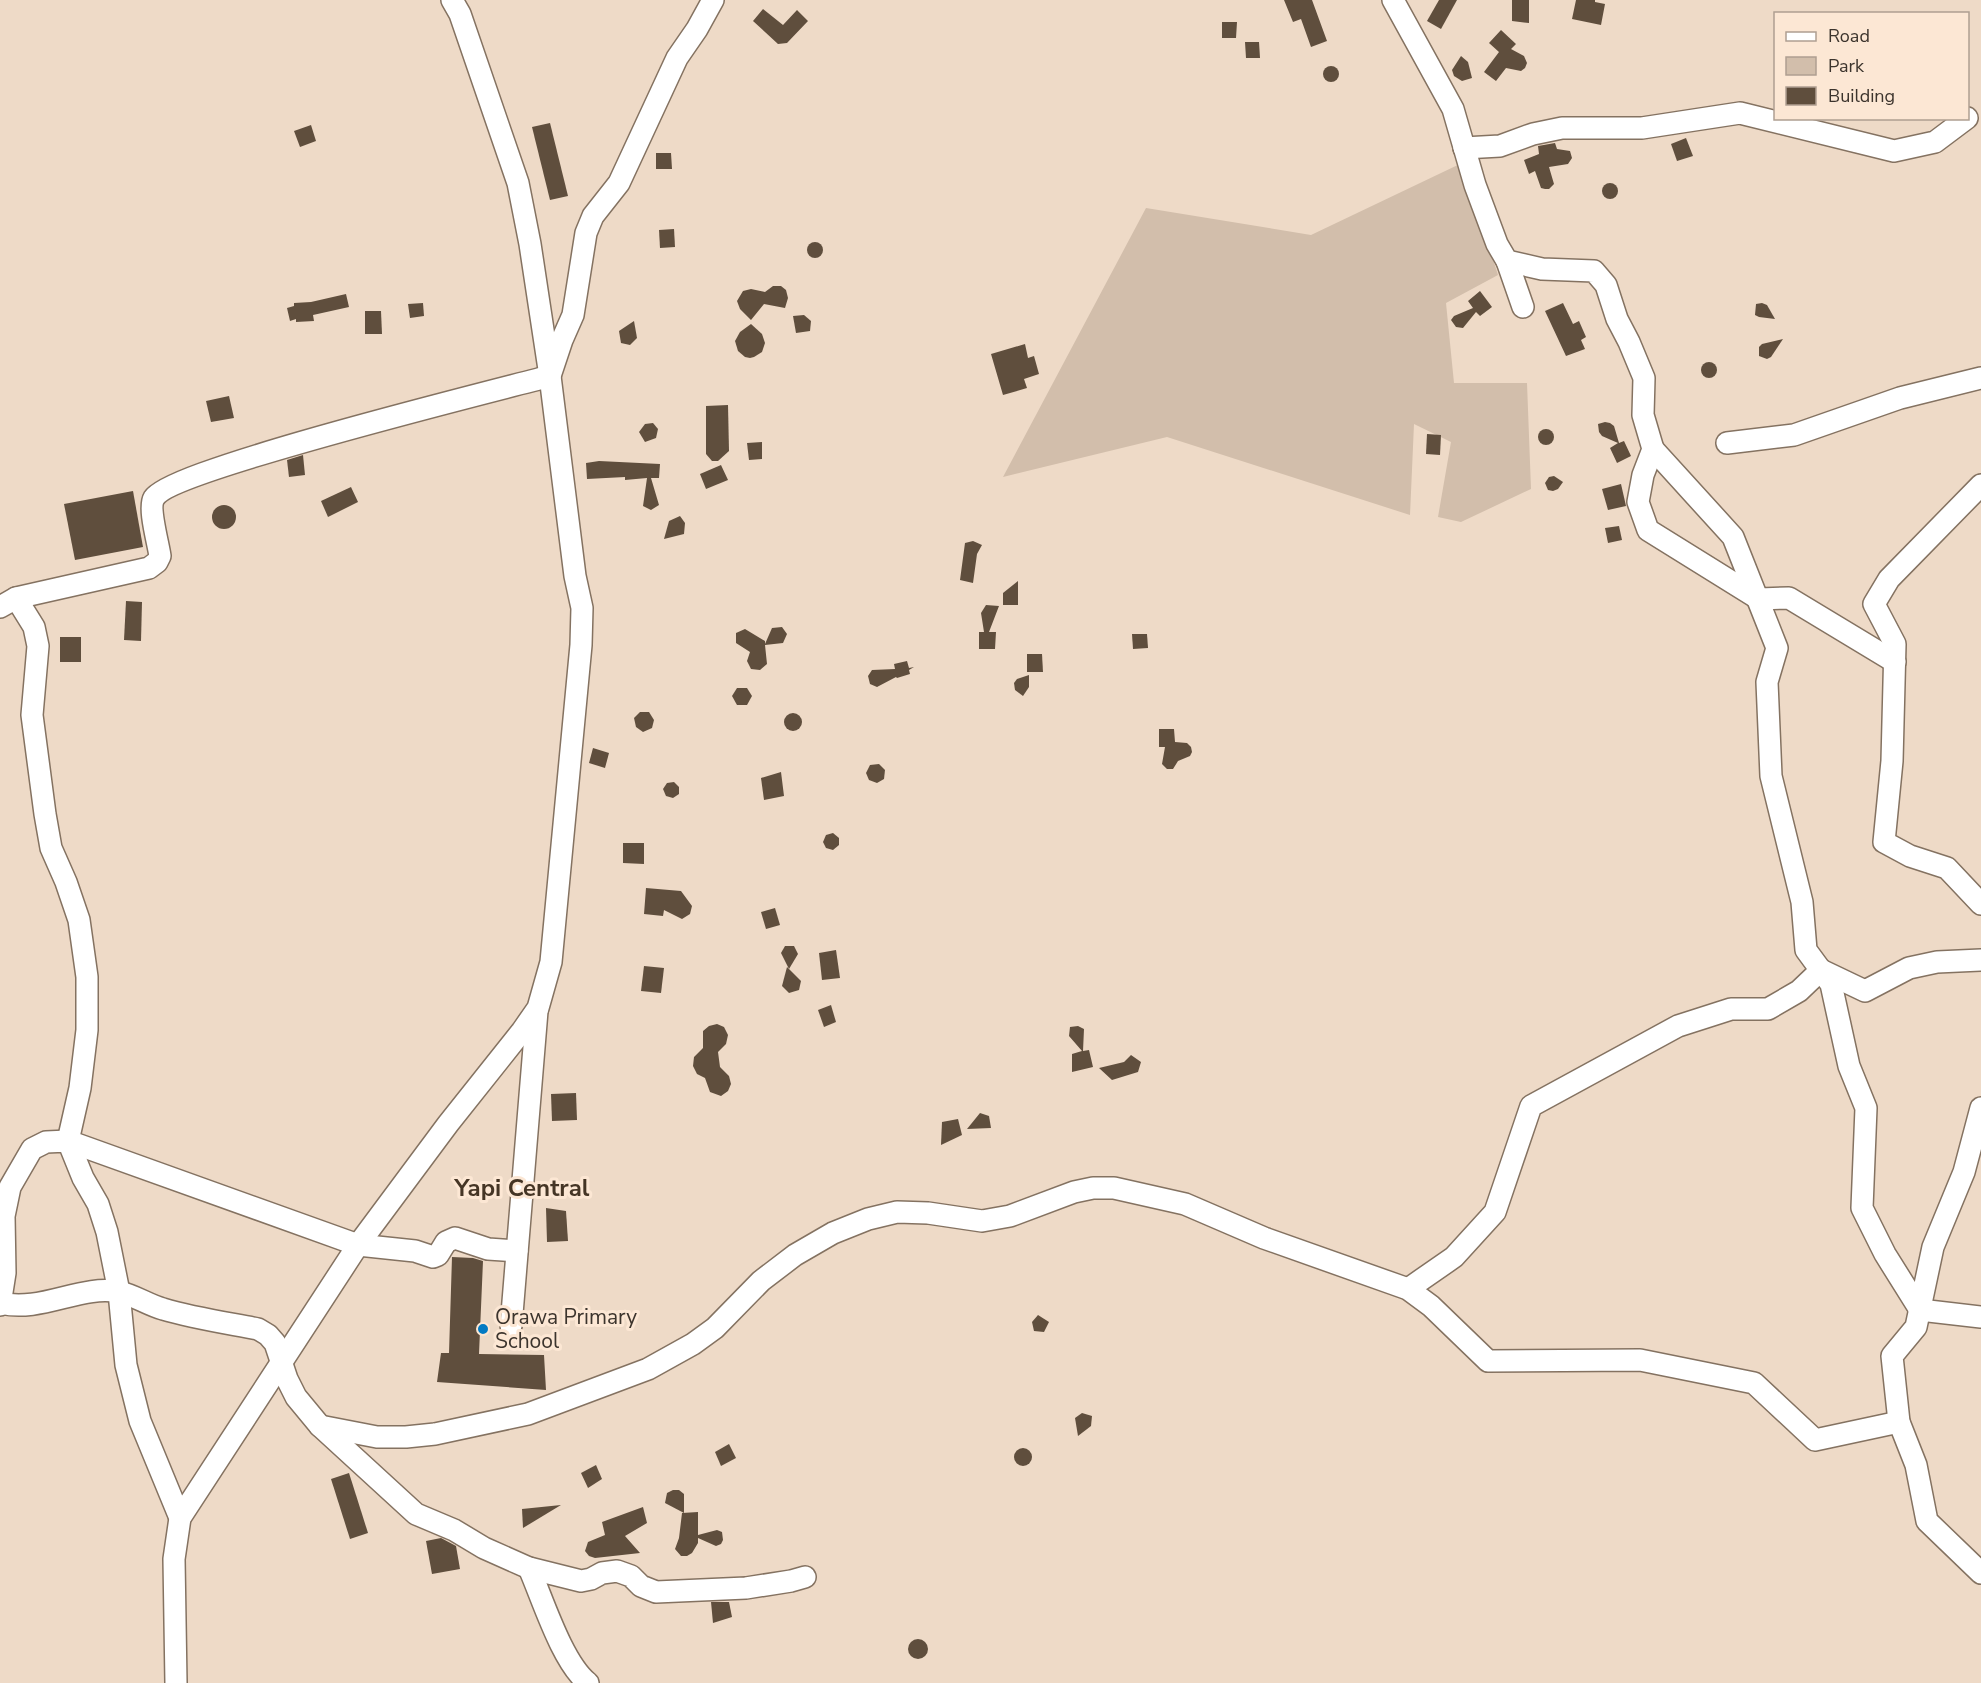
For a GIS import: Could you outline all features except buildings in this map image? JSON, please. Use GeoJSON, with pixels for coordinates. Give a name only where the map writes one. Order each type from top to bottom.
{"type":"FeatureCollection","features":[{"type":"Feature","properties":{"kind":"street"},"geometry":{"type":"LineString","coordinates":[[452,0],[460,14],[518,183],[530,244],[550,376],[575,576],[582,608],[581,645],[551,962],[538,1008],[511,1326]]}},
{"type":"Feature","properties":{"kind":"street"},"geometry":{"type":"LineString","coordinates":[[550,376],[573,315],[586,233],[593,216],[619,183],[677,58],[698,29],[712,0]]}},
{"type":"Feature","properties":{"kind":"street"},"geometry":{"type":"LineString","coordinates":[[1393,0],[1452,109],[1497,243],[1507,261],[1523,307]]}},
{"type":"Feature","properties":{"kind":"street"},"geometry":{"type":"LineString","coordinates":[[1464,147],[1500,146],[1533,134],[1562,128],[1641,128],[1740,113],[1894,151],[1935,142],[1964,120]]}},
{"type":"Feature","properties":{"kind":"street"},"geometry":{"type":"LineString","coordinates":[[1507,261],[1542,269],[1594,271],[1606,285],[1617,319],[1644,378],[1643,415],[1653,449],[1733,537],[1759,599],[1776,648],[1767,682],[1771,776],[1802,902],[1806,950],[1831,984],[1849,1066],[1866,1108],[1862,1208],[1885,1254],[1920,1310]]}},
{"type":"Feature","properties":{"kind":"street"},"geometry":{"type":"LineString","coordinates":[[8,603],[149,568],[157,562],[160,556],[151,511],[153,499],[176,484],[213,469],[314,439],[550,376]]}},
{"type":"Feature","properties":{"kind":"street"},"geometry":{"type":"LineString","coordinates":[[1727,443],[1794,435],[1900,398],[1981,378]]}},
{"type":"Feature","properties":{"kind":"street"},"geometry":{"type":"LineString","coordinates":[[1653,449],[1642,475],[1638,502],[1648,530],[1759,599],[1789,598],[1895,662]]}},
{"type":"Feature","properties":{"kind":"street"},"geometry":{"type":"LineString","coordinates":[[1981,485],[1889,579],[1874,604],[1895,644],[1892,761],[1884,842],[1910,856],[1947,868],[1981,904]]}},
{"type":"Feature","properties":{"kind":"street"},"geometry":{"type":"LineString","coordinates":[[8,603],[34,627],[38,646],[32,715],[45,814],[51,848],[76,910],[87,977],[87,1030],[80,1089],[68,1142],[83,1178],[98,1204],[107,1232],[119,1292],[126,1365],[140,1421],[180,1518]]}},
{"type":"Feature","properties":{"kind":"street"},"geometry":{"type":"LineString","coordinates":[[1821,970],[1866,991],[1909,968],[1936,963],[1981,960]]}},
{"type":"Feature","properties":{"kind":"street"},"geometry":{"type":"LineString","coordinates":[[1408,1289],[1454,1257],[1495,1212],[1531,1106],[1678,1026],[1731,1009],[1768,1009],[1799,991],[1821,970]]}},
{"type":"Feature","properties":{"kind":"street"},"geometry":{"type":"LineString","coordinates":[[176,1683],[174,1559],[180,1518],[358,1245],[538,1008]]}},
{"type":"Feature","properties":{"kind":"street"},"geometry":{"type":"LineString","coordinates":[[1981,1108],[1964,1172],[1933,1246],[1916,1327],[1892,1356],[1899,1422],[1916,1465],[1927,1521],[1981,1573]]}},
{"type":"Feature","properties":{"kind":"street"},"geometry":{"type":"LineString","coordinates":[[517,1251],[488,1249],[456,1238],[446,1242],[438,1255],[433,1257],[415,1251],[358,1245],[68,1142],[46,1142],[32,1149],[10,1187],[4,1216],[5,1273],[0,1304],[19,1306],[41,1304],[90,1293],[119,1292],[163,1309],[258,1329],[275,1343],[280,1363],[296,1397],[320,1426],[416,1514],[454,1530],[484,1548],[529,1568],[580,1581],[591,1579],[602,1573],[617,1571],[631,1576],[641,1586],[656,1592],[746,1588],[805,1577]]}},
{"type":"Feature","properties":{"kind":"street"},"geometry":{"type":"LineString","coordinates":[[320,1426],[377,1437],[406,1437],[435,1434],[528,1414],[648,1369],[693,1344],[715,1328],[761,1281],[795,1255],[833,1233],[868,1219],[897,1212],[928,1213],[982,1221],[1010,1216],[1074,1192],[1093,1188],[1114,1188],[1185,1204],[1264,1238],[1408,1289],[1431,1306],[1488,1361],[1640,1360],[1754,1383],[1815,1440],[1899,1422]]}},
{"type":"Feature","properties":{"kind":"street"},"geometry":{"type":"LineString","coordinates":[[1920,1310],[1981,1317]]}},
{"type":"Feature","properties":{"kind":"street"},"geometry":{"type":"LineString","coordinates":[[529,1568],[562,1646],[580,1676],[588,1683]]}},
{"type":"Feature","properties":{"kind":"green space"},"geometry":{"type":"Polygon","coordinates":[[[1462,163],[1498,275],[1446,303],[1454,383],[1527,383],[1531,489],[1461,522],[1438,517],[1451,442],[1414,424],[1410,515],[1167,437],[1003,477],[1146,208],[1311,235],[1462,163]]]}},
{"type":"Feature","properties":{"kind":"place","name":"Orawa Primary School"},"geometry":{"type":"Point","coordinates":[483,1329]}},
{"type":"Feature","properties":{"kind":"district","name":"Yapi Central"},"geometry":{"type":"Point","coordinates":[522,1188]}}]}
